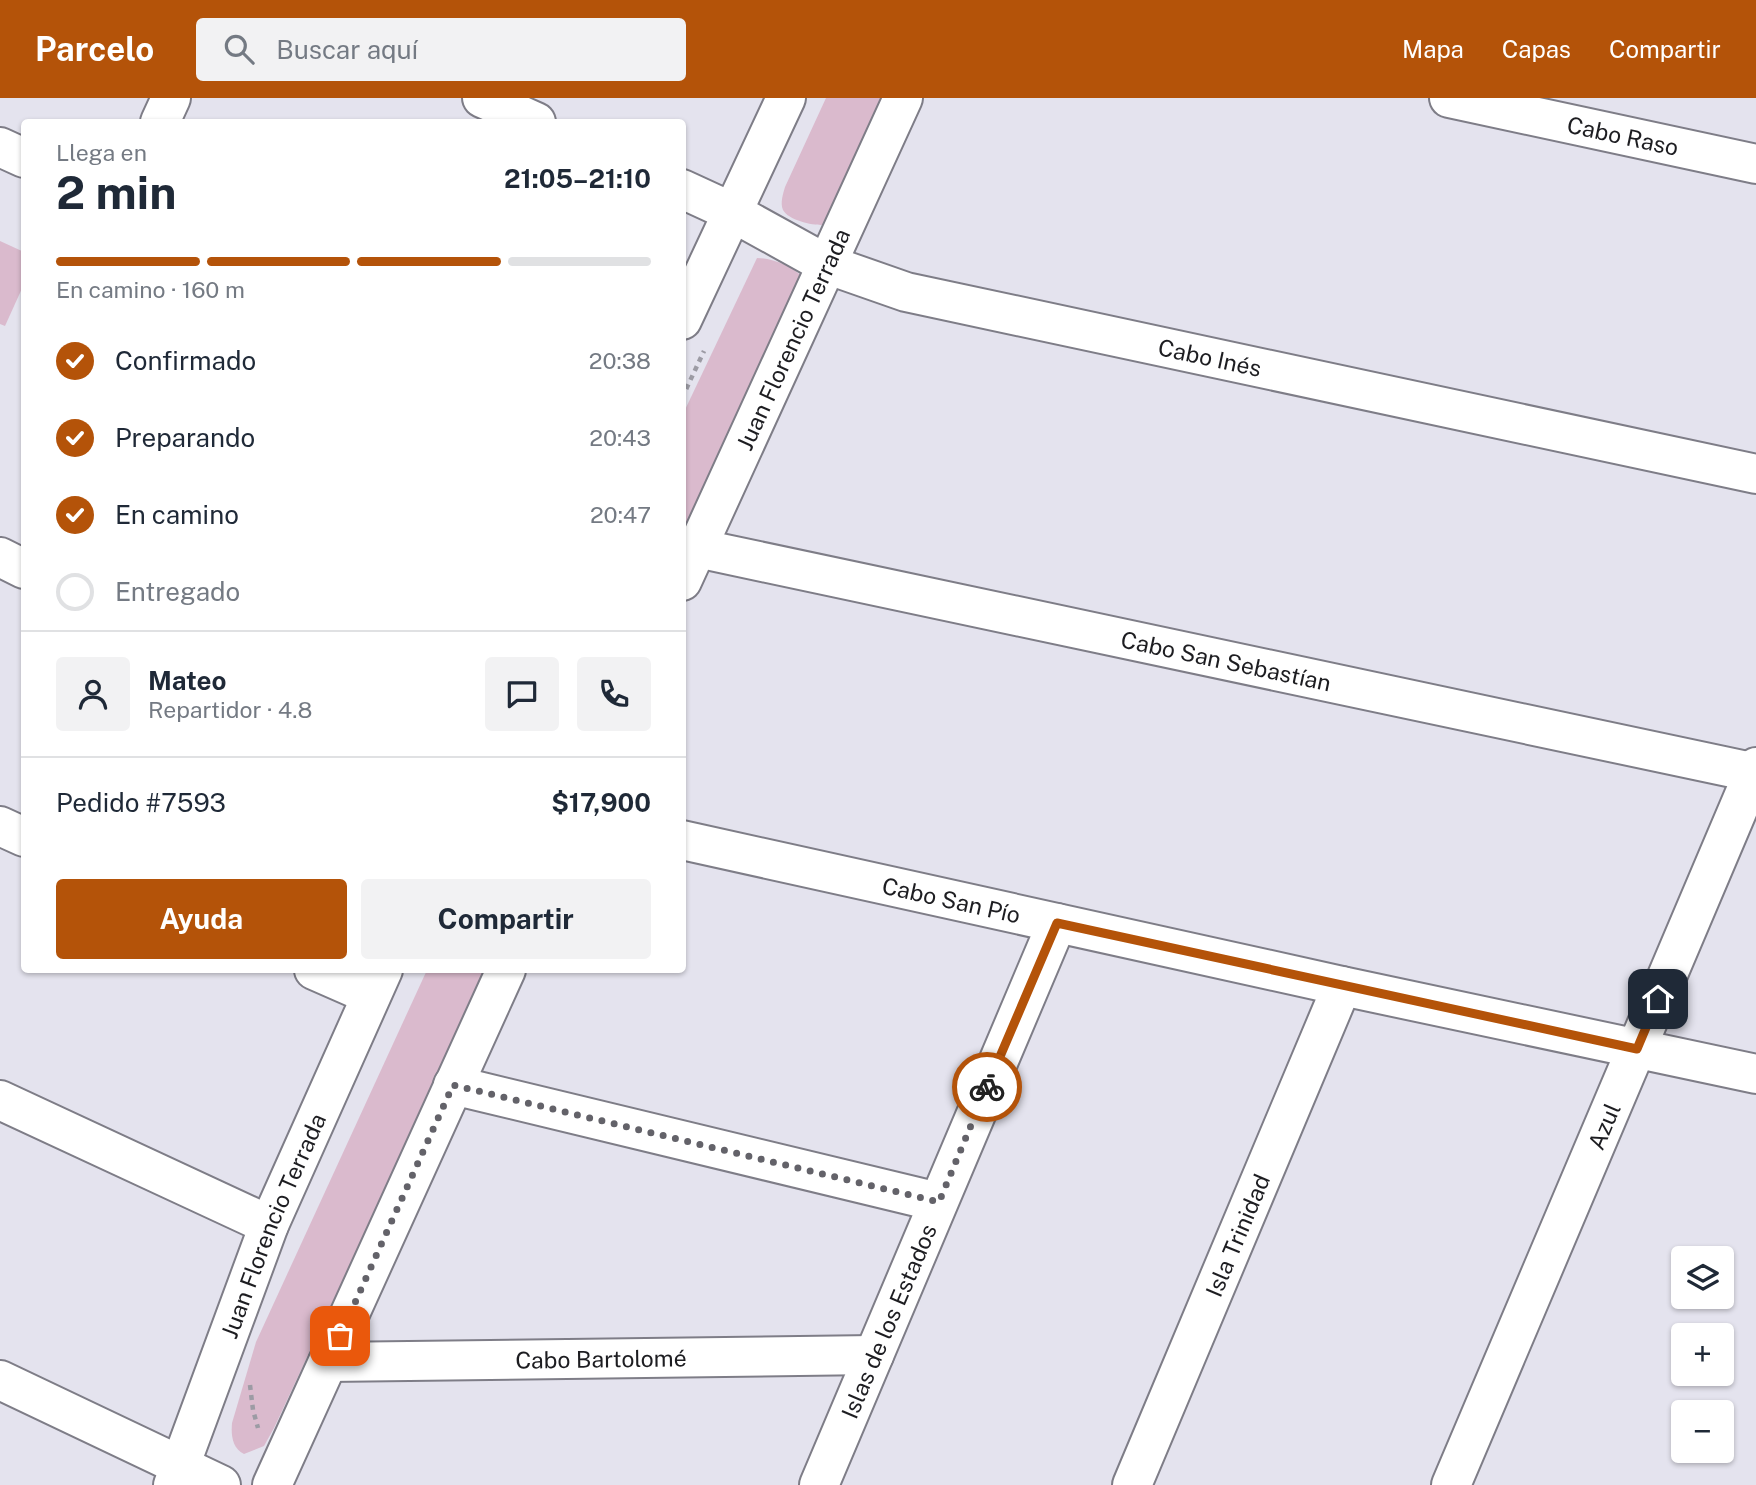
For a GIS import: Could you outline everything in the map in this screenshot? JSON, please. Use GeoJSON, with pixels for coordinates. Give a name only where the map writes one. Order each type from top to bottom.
{"type":"FeatureCollection","features":[{"type":"Feature","properties":{"kind":"street"},"geometry":{"type":"LineString","coordinates":[[161,119],[171,98]]}},
{"type":"Feature","properties":{"kind":"street"},"geometry":{"type":"LineString","coordinates":[[482,98],[529,119]]}},
{"type":"Feature","properties":{"kind":"street"},"geometry":{"type":"LineString","coordinates":[[686,311],[786,98]]}},
{"type":"Feature","properties":{"kind":"street","name":"Juan Florencio Terrada"},"geometry":{"type":"LineString","coordinates":[[690,564],[903,98]]}},
{"type":"Feature","properties":{"kind":"street","name":"Cabo Raso"},"geometry":{"type":"LineString","coordinates":[[1449,98],[1756,164]]}},
{"type":"Feature","properties":{"kind":"street"},"geometry":{"type":"LineString","coordinates":[[0,147],[21,158]]}},
{"type":"Feature","properties":{"kind":"street","name":"Cabo Inés"},"geometry":{"type":"LineString","coordinates":[[686,191],[732,212],[826,264],[906,292],[1756,474]]}},
{"type":"Feature","properties":{"kind":"street"},"geometry":{"type":"LineString","coordinates":[[0,557],[21,568]]}},
{"type":"Feature","properties":{"kind":"street","name":"Cabo San Sebastían"},"geometry":{"type":"LineString","coordinates":[[690,564],[1755,771]]}},
{"type":"Feature","properties":{"kind":"street","name":"Azul"},"geometry":{"type":"LineString","coordinates":[[1451,1485],[1755,771]]}},
{"type":"Feature","properties":{"kind":"street"},"geometry":{"type":"LineString","coordinates":[[0,826],[21,836]]}},
{"type":"Feature","properties":{"kind":"street","name":"Cabo San Pío"},"geometry":{"type":"LineString","coordinates":[[686,841],[1342,986],[1756,1074]]}},
{"type":"Feature","properties":{"kind":"street","name":"Islas de los Estados"},"geometry":{"type":"LineString","coordinates":[[819,1485],[1057,923]]}},
{"type":"Feature","properties":{"kind":"street"},"geometry":{"type":"LineString","coordinates":[[330,973],[377,982]]}},
{"type":"Feature","properties":{"kind":"street"},"geometry":{"type":"LineString","coordinates":[[272,1485],[505,973]]}},
{"type":"Feature","properties":{"kind":"street","name":"Juan Florencio Terrada"},"geometry":{"type":"LineString","coordinates":[[177,1475],[268,1225],[377,982]]}},
{"type":"Feature","properties":{"kind":"street","name":"Isla Trinidad"},"geometry":{"type":"LineString","coordinates":[[1132,1485],[1342,986]]}},
{"type":"Feature","properties":{"kind":"street"},"geometry":{"type":"LineString","coordinates":[[453,1085],[939,1202]]}},
{"type":"Feature","properties":{"kind":"street"},"geometry":{"type":"LineString","coordinates":[[0,1100],[268,1225]]}},
{"type":"Feature","properties":{"kind":"street","name":"Cabo Bartolomé"},"geometry":{"type":"LineString","coordinates":[[328,1362],[874,1355]]}},
{"type":"Feature","properties":{"kind":"street"},"geometry":{"type":"LineString","coordinates":[[0,1380],[177,1475],[221,1485]]}},
{"type":"Feature","properties":{"kind":"path"},"geometry":{"type":"LineString","coordinates":[[249,1374],[258,1431]]}},
{"type":"Feature","properties":{"kind":"shaded area"},"geometry":{"type":"Polygon","coordinates":[[[826,98],[886,98],[826,225],[821,225],[803,222],[786,214],[782,201],[785,187],[826,98]]]}},
{"type":"Feature","properties":{"kind":"shaded area"},"geometry":{"type":"Polygon","coordinates":[[[0,241],[21,251],[21,291],[5,326],[0,324],[0,241]]]}},
{"type":"Feature","properties":{"kind":"shaded area"},"geometry":{"type":"Polygon","coordinates":[[[757,258],[769,259],[793,269],[802,277],[686,538],[686,408],[757,258]]]}},
{"type":"Feature","properties":{"kind":"shaded area"},"geometry":{"type":"Polygon","coordinates":[[[426,973],[487,973],[274,1428],[264,1446],[244,1454],[233,1441],[232,1423],[256,1342],[426,973]]]}},
{"type":"Feature","properties":{"kind":"way so far"},"geometry":{"type":"LineString","coordinates":[[340,1336],[453,1085],[939,1202],[987,1087]]}},
{"type":"Feature","properties":{"kind":"route"},"geometry":{"type":"LineString","coordinates":[[987,1087],[1057,923],[1637,1049],[1658,999]]}}]}
